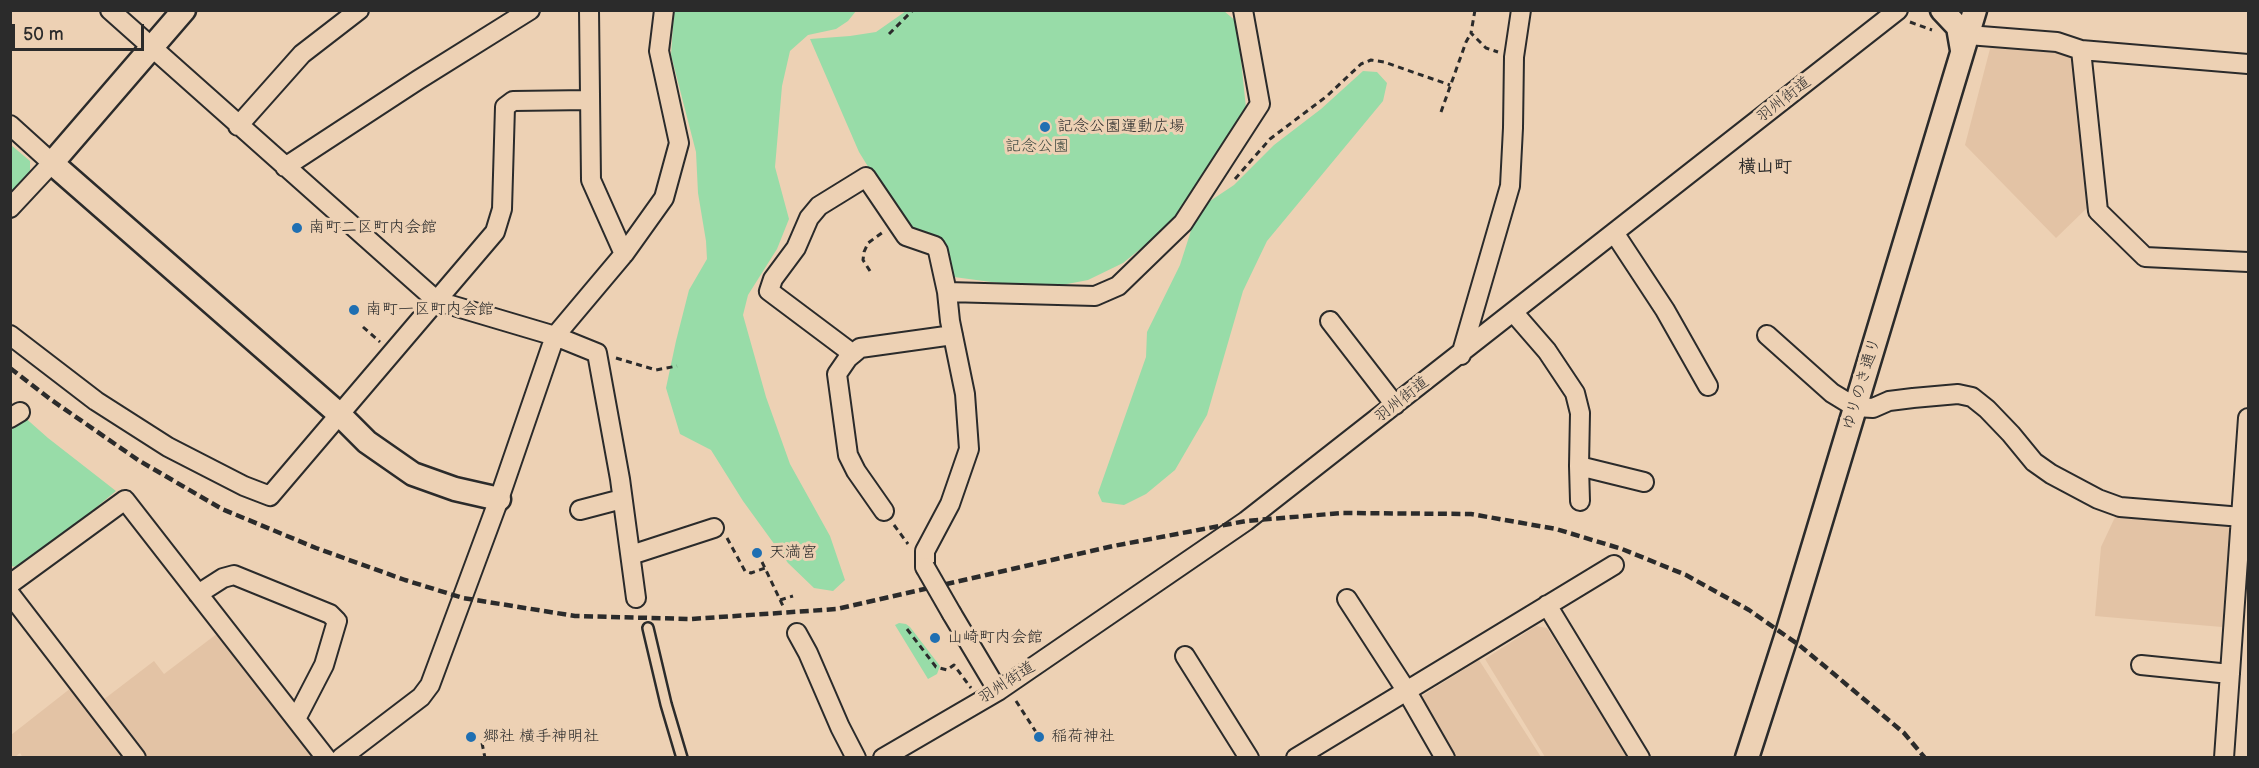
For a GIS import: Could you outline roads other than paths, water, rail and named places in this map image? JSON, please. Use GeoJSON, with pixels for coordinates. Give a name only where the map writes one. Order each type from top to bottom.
{"type":"FeatureCollection","features":[{"type":"Feature","properties":{"kind":"street"},"geometry":{"type":"LineString","coordinates":[[110,10],[437,301],[555,336],[597,353],[631,555],[636,598]]}},
{"type":"Feature","properties":{"kind":"street"},"geometry":{"type":"LineString","coordinates":[[10,208],[52,163],[184,10]]}},
{"type":"Feature","properties":{"kind":"street"},"geometry":{"type":"LineString","coordinates":[[238,126],[302,54],[358,10]]}},
{"type":"Feature","properties":{"kind":"street"},"geometry":{"type":"LineString","coordinates":[[285,168],[418,80],[530,10]]}},
{"type":"Feature","properties":{"kind":"street"},"geometry":{"type":"LineString","coordinates":[[589,10],[591,180],[624,254]]}},
{"type":"Feature","properties":{"kind":"street"},"geometry":{"type":"LineString","coordinates":[[341,758],[421,697],[430,685],[499,499],[555,336],[624,254],[664,198],[679,143],[659,51],[664,10]]}},
{"type":"Feature","properties":{"kind":"street"},"geometry":{"type":"LineString","coordinates":[[947,292],[1095,296],[1119,286],[1183,223],[1260,105],[1243,10]]}},
{"type":"Feature","properties":{"kind":"street"},"geometry":{"type":"LineString","coordinates":[[1461,355],[1510,186],[1514,57],[1521,10]]}},
{"type":"Feature","properties":{"kind":"street","name":"羽州街道"},"geometry":{"type":"LineString","coordinates":[[883,758],[1002,688],[1246,521],[1461,355],[1898,10]]}},
{"type":"Feature","properties":{"kind":"street"},"geometry":{"type":"LineString","coordinates":[[1942,10],[1958,27],[1965,45],[2057,42],[2081,50],[2248,64]]}},
{"type":"Feature","properties":{"kind":"street","name":"ゆりのき通り"},"geometry":{"type":"LineString","coordinates":[[1747,758],[1856,407],[1975,10]]}},
{"type":"Feature","properties":{"kind":"street"},"geometry":{"type":"LineString","coordinates":[[2081,50],[2098,211],[2145,257],[2248,262]]}},
{"type":"Feature","properties":{"kind":"street"},"geometry":{"type":"LineString","coordinates":[[10,335],[96,401],[168,447],[244,486],[270,496],[495,232],[502,209],[505,107],[513,101],[590,100]]}},
{"type":"Feature","properties":{"kind":"street"},"geometry":{"type":"LineString","coordinates":[[10,125],[339,414],[367,442],[413,474],[455,489],[499,499]]}},
{"type":"Feature","properties":{"kind":"street"},"geometry":{"type":"LineString","coordinates":[[853,354],[769,291],[774,279],[796,248],[809,218],[819,206],[866,177],[906,236],[934,246],[938,251],[965,394],[969,449],[950,504],[926,551],[925,567]]}},
{"type":"Feature","properties":{"kind":"street"},"geometry":{"type":"LineString","coordinates":[[1615,234],[1665,310],[1708,386]]}},
{"type":"Feature","properties":{"kind":"street"},"geometry":{"type":"LineString","coordinates":[[1514,313],[1547,351],[1575,393],[1580,413],[1580,501]]}},
{"type":"Feature","properties":{"kind":"street"},"geometry":{"type":"LineString","coordinates":[[1330,321],[1395,405]]}},
{"type":"Feature","properties":{"kind":"street"},"geometry":{"type":"LineString","coordinates":[[884,511],[856,471],[848,455],[837,374],[848,358],[860,348],[953,335]]}},
{"type":"Feature","properties":{"kind":"street"},"geometry":{"type":"LineString","coordinates":[[1767,335],[1832,393],[1856,407],[1873,408],[1889,401],[1958,394],[1972,397],[2011,434],[2034,462],[2051,474],[2098,499],[2120,507],[2241,517]]}},
{"type":"Feature","properties":{"kind":"street"},"geometry":{"type":"LineString","coordinates":[[2224,758],[2230,674],[2243,571],[2241,517],[2248,418]]}},
{"type":"Feature","properties":{"kind":"street"},"geometry":{"type":"LineString","coordinates":[[1579,466],[1644,482]]}},
{"type":"Feature","properties":{"kind":"street"},"geometry":{"type":"LineString","coordinates":[[580,510],[622,499]]}},
{"type":"Feature","properties":{"kind":"street"},"geometry":{"type":"LineString","coordinates":[[10,584],[125,500],[326,758]]}},
{"type":"Feature","properties":{"kind":"street"},"geometry":{"type":"LineString","coordinates":[[631,555],[714,528]]}},
{"type":"Feature","properties":{"kind":"street"},"geometry":{"type":"LineString","coordinates":[[913,550],[952,614],[1002,688]]}},
{"type":"Feature","properties":{"kind":"street"},"geometry":{"type":"LineString","coordinates":[[1296,758],[1614,565]]}},
{"type":"Feature","properties":{"kind":"street"},"geometry":{"type":"LineString","coordinates":[[198,594],[223,578],[234,575],[330,614],[337,621],[324,664],[296,719]]}},
{"type":"Feature","properties":{"kind":"street"},"geometry":{"type":"LineString","coordinates":[[10,594],[136,758]]}},
{"type":"Feature","properties":{"kind":"street"},"geometry":{"type":"LineString","coordinates":[[1347,599],[1406,690],[1445,758]]}},
{"type":"Feature","properties":{"kind":"street"},"geometry":{"type":"LineString","coordinates":[[1547,605],[1641,758]]}},
{"type":"Feature","properties":{"kind":"street"},"geometry":{"type":"LineString","coordinates":[[797,633],[856,758]]}},
{"type":"Feature","properties":{"kind":"street"},"geometry":{"type":"LineString","coordinates":[[1185,656],[1249,758]]}},
{"type":"Feature","properties":{"kind":"street"},"geometry":{"type":"LineString","coordinates":[[2140,665],[2230,674]]}},
{"type":"Feature","properties":{"kind":"lane"},"geometry":{"type":"LineString","coordinates":[[648,628],[666,704],[682,758]]}},
{"type":"Feature","properties":{"kind":"railway"},"geometry":{"type":"LineString","coordinates":[[10,368],[50,399],[138,460],[222,509],[316,548],[463,598],[575,616],[691,619],[837,609],[1113,546],[1246,521],[1342,513],[1471,514],[1556,529],[1622,549],[1686,575],[1749,610],[1799,645],[1834,674],[1904,733],[1925,758]]}},
{"type":"Feature","properties":{"kind":"place","name":"記念公園運動広場"},"geometry":{"type":"Point","coordinates":[1045,127]}},
{"type":"Feature","properties":{"kind":"place","name":"南町二区町内会館"},"geometry":{"type":"Point","coordinates":[297,228]}},
{"type":"Feature","properties":{"kind":"place","name":"南町一区町内会館"},"geometry":{"type":"Point","coordinates":[354,310]}},
{"type":"Feature","properties":{"kind":"place","name":"天満宮"},"geometry":{"type":"Point","coordinates":[757,553]}},
{"type":"Feature","properties":{"kind":"place","name":"山崎町内会館"},"geometry":{"type":"Point","coordinates":[935,638]}},
{"type":"Feature","properties":{"kind":"place","name":"郷社 横手神明社"},"geometry":{"type":"Point","coordinates":[471,737]}},
{"type":"Feature","properties":{"kind":"place","name":"稲荷神社"},"geometry":{"type":"Point","coordinates":[1039,737]}},
{"type":"Feature","properties":{"kind":"district","name":"横山町"},"geometry":{"type":"Point","coordinates":[1765,167]}},
{"type":"Feature","properties":{"kind":"park label","name":"記念公園"},"geometry":{"type":"Point","coordinates":[1037,147]}}]}
